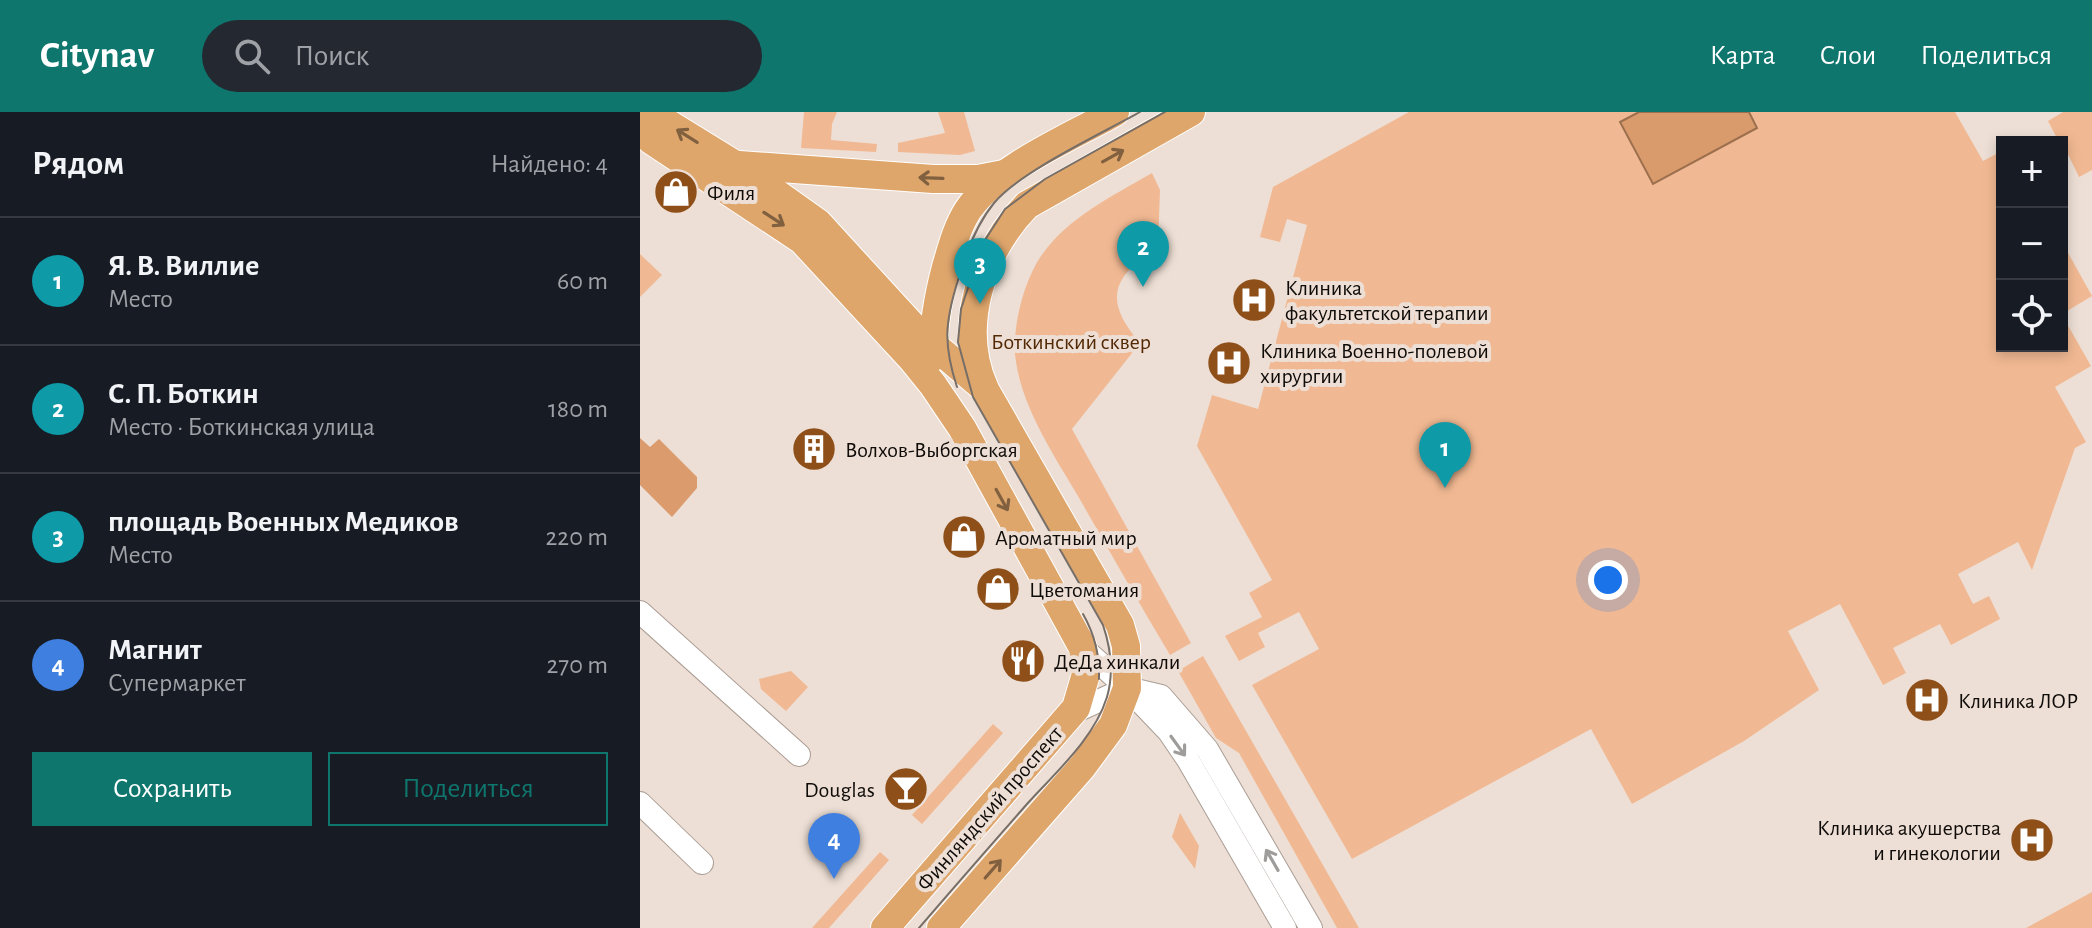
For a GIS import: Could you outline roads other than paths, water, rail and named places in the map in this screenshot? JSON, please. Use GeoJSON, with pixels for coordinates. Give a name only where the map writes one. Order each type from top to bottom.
{"type":"FeatureCollection","features":[{"type":"Feature","properties":{"kind":"main road"},"geometry":{"type":"LineString","coordinates":[[933,385],[933,324],[941,284],[961,222],[979,197],[1009,172],[1115,112]]}},
{"type":"Feature","properties":{"kind":"main road"},"geometry":{"type":"LineString","coordinates":[[1127,688],[1126,646],[1120,625],[984,388],[972,350],[971,326],[984,275],[998,240],[1027,205],[1191,112]]}},
{"type":"Feature","properties":{"kind":"main road"},"geometry":{"type":"LineString","coordinates":[[640,114],[664,121],[732,163],[818,223],[916,330],[984,388]]}},
{"type":"Feature","properties":{"kind":"main road"},"geometry":{"type":"LineString","coordinates":[[640,129],[651,140],[796,234],[895,340],[933,385],[995,487],[1083,648]]}},
{"type":"Feature","properties":{"kind":"main road"},"geometry":{"type":"LineString","coordinates":[[732,163],[761,168],[933,179],[978,179],[1009,172]]}},
{"type":"Feature","properties":{"kind":"main road"},"geometry":{"type":"LineString","coordinates":[[895,340],[933,344],[971,326]]}},
{"type":"Feature","properties":{"kind":"main road","name":"Финляндский проспект"},"geometry":{"type":"LineString","coordinates":[[885,928],[1072,713],[1084,682],[1086,659],[1083,648]]}},
{"type":"Feature","properties":{"kind":"main road","name":"Финляндский проспект"},"geometry":{"type":"LineString","coordinates":[[941,928],[1082,767],[1113,725],[1127,688]]}},
{"type":"Feature","properties":{"kind":"street"},"geometry":{"type":"LineString","coordinates":[[640,612],[799,755]]}},
{"type":"Feature","properties":{"kind":"street"},"geometry":{"type":"LineString","coordinates":[[1083,648],[1169,732],[1285,928]]}},
{"type":"Feature","properties":{"kind":"street"},"geometry":{"type":"LineString","coordinates":[[1072,713],[1127,688],[1161,696],[1207,749],[1311,928]]}},
{"type":"Feature","properties":{"kind":"street"},"geometry":{"type":"LineString","coordinates":[[640,803],[702,863]]}},
{"type":"Feature","properties":{"kind":"tram line"},"geometry":{"type":"LineString","coordinates":[[957,387],[949,358],[947,333],[950,308],[968,249],[988,211],[1023,178],[1140,112]]}},
{"type":"Feature","properties":{"kind":"tram line"},"geometry":{"type":"LineString","coordinates":[[919,928],[1073,755],[1101,712],[1111,670],[1103,625],[973,397],[958,342],[961,309],[983,243],[1005,209],[1045,179],[1165,112]]}},
{"type":"Feature","properties":{"kind":"tram line"},"geometry":{"type":"LineString","coordinates":[[1083,614],[1096,645],[1099,679]]}},
{"type":"Feature","properties":{"kind":"place","name":"Филя"},"geometry":{"type":"Point","coordinates":[676,192]}},
{"type":"Feature","properties":{"kind":"place","name":"С. П. Боткин"},"geometry":{"type":"Point","coordinates":[1143,287]}},
{"type":"Feature","properties":{"kind":"place","name":"Клиника факультетской терапии"},"geometry":{"type":"Point","coordinates":[1254,300]}},
{"type":"Feature","properties":{"kind":"place","name":"площадь Военных Медиков"},"geometry":{"type":"Point","coordinates":[980,304]}},
{"type":"Feature","properties":{"kind":"place","name":"Клиника Военно-полевой хирургии"},"geometry":{"type":"Point","coordinates":[1229,363]}},
{"type":"Feature","properties":{"kind":"place","name":"Волхов-Выборгская"},"geometry":{"type":"Point","coordinates":[814,449]}},
{"type":"Feature","properties":{"kind":"place","name":"Я. В. Виллие"},"geometry":{"type":"Point","coordinates":[1445,488]}},
{"type":"Feature","properties":{"kind":"place","name":"Ароматный мир"},"geometry":{"type":"Point","coordinates":[964,537]}},
{"type":"Feature","properties":{"kind":"place","name":"Цветомания"},"geometry":{"type":"Point","coordinates":[998,589]}},
{"type":"Feature","properties":{"kind":"place","name":"ДеДа хинкали"},"geometry":{"type":"Point","coordinates":[1023,661]}},
{"type":"Feature","properties":{"kind":"place","name":"Клиника ЛОР"},"geometry":{"type":"Point","coordinates":[1927,700]}},
{"type":"Feature","properties":{"kind":"place","name":"Douglas"},"geometry":{"type":"Point","coordinates":[906,789]}},
{"type":"Feature","properties":{"kind":"place","name":"Клиника акушерства и гинекологии"},"geometry":{"type":"Point","coordinates":[2032,840]}},
{"type":"Feature","properties":{"kind":"place","name":"Магнит"},"geometry":{"type":"Point","coordinates":[834,879]}},
{"type":"Feature","properties":{"kind":"park label","name":"Боткинский сквер"},"geometry":{"type":"Point","coordinates":[1071,341]}}]}
